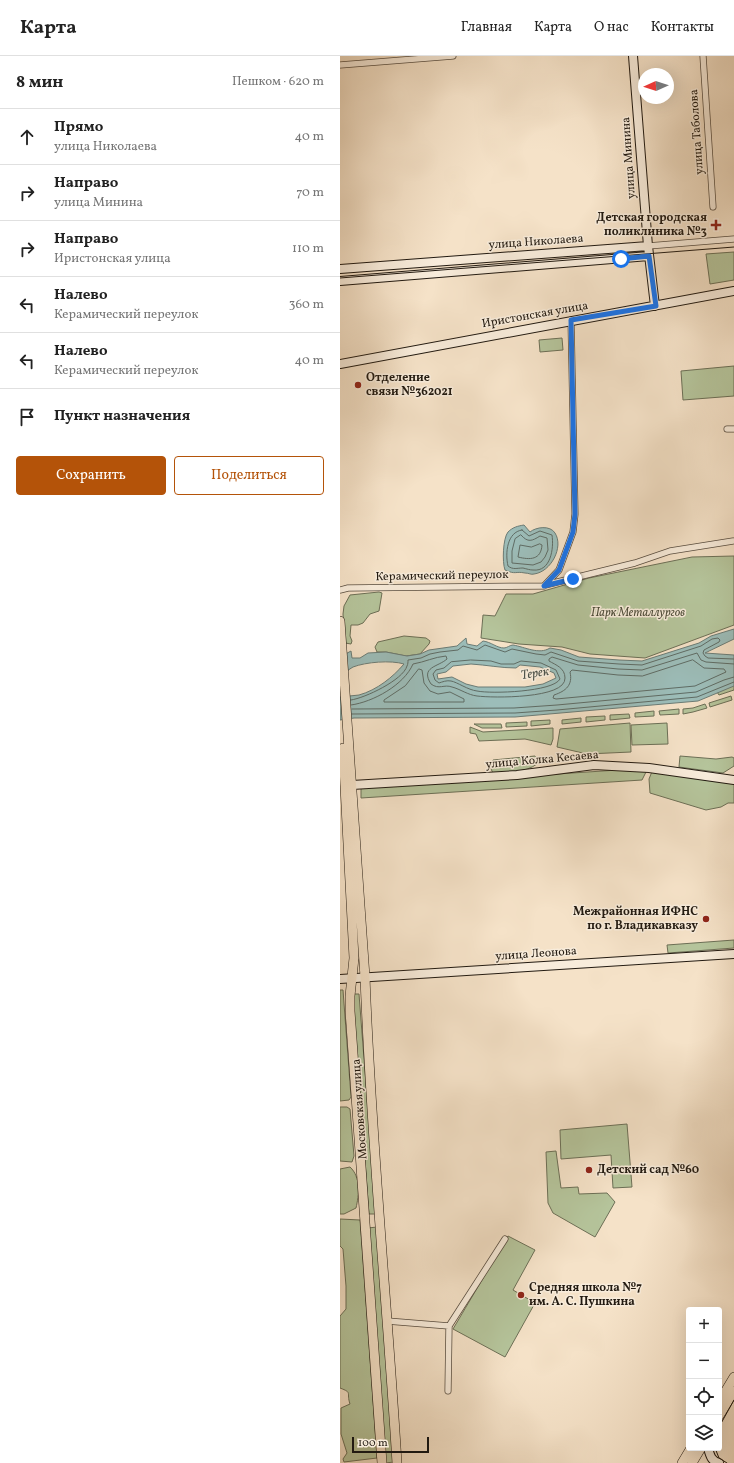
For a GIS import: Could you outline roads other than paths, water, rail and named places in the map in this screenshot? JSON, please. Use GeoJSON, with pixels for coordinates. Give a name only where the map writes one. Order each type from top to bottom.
{"type":"FeatureCollection","features":[{"type":"Feature","properties":{"kind":"main road"},"geometry":{"type":"LineString","coordinates":[[340,621],[345,729]]}},
{"type":"Feature","properties":{"kind":"main road"},"geometry":{"type":"LineString","coordinates":[[340,700],[345,729]]}},
{"type":"Feature","properties":{"kind":"main road","name":"Московская улица"},"geometry":{"type":"LineString","coordinates":[[345,729],[352,785],[365,977],[375,1160],[397,1463]]}},
{"type":"Feature","properties":{"kind":"main road","name":"Московская улица"},"geometry":{"type":"LineString","coordinates":[[345,729],[354,958],[350,996],[351,1019],[382,1463]]}},
{"type":"Feature","properties":{"kind":"main road"},"geometry":{"type":"LineString","coordinates":[[722,1397],[734,1378]]}},
{"type":"Feature","properties":{"kind":"main road"},"geometry":{"type":"LineString","coordinates":[[720,1415],[734,1391]]}},
{"type":"Feature","properties":{"kind":"main road"},"geometry":{"type":"LineString","coordinates":[[682,1463],[689,1451]]}},
{"type":"Feature","properties":{"kind":"main road"},"geometry":{"type":"LineString","coordinates":[[692,1463],[699,1451]]}},
{"type":"Feature","properties":{"kind":"street"},"geometry":{"type":"LineString","coordinates":[[340,65],[453,56]]}},
{"type":"Feature","properties":{"kind":"street","name":"улица Минина"},"geometry":{"type":"LineString","coordinates":[[633,56],[648,246],[656,306]]}},
{"type":"Feature","properties":{"kind":"street","name":"улица Таболова"},"geometry":{"type":"LineString","coordinates":[[703,56],[713,207]]}},
{"type":"Feature","properties":{"kind":"street","name":"улица Николаева"},"geometry":{"type":"LineString","coordinates":[[340,269],[734,239]]}},
{"type":"Feature","properties":{"kind":"street","name":"улица Николаева"},"geometry":{"type":"LineString","coordinates":[[340,281],[649,256]]}},
{"type":"Feature","properties":{"kind":"street","name":"Иристонская улица"},"geometry":{"type":"LineString","coordinates":[[340,364],[571,320],[656,306],[734,290]]}},
{"type":"Feature","properties":{"kind":"street"},"geometry":{"type":"LineString","coordinates":[[544,586],[559,570],[573,532],[575,514],[571,320]]}},
{"type":"Feature","properties":{"kind":"street"},"geometry":{"type":"LineString","coordinates":[[727,429],[734,429]]}},
{"type":"Feature","properties":{"kind":"street","name":"Керамический переулок"},"geometry":{"type":"LineString","coordinates":[[340,590],[348,588],[544,586],[635,563],[670,551],[733,541]]}},
{"type":"Feature","properties":{"kind":"street","name":"улица Колка Кесаева"},"geometry":{"type":"LineString","coordinates":[[352,785],[517,775],[594,765],[649,768],[734,780]]}},
{"type":"Feature","properties":{"kind":"street","name":"улица Леонова"},"geometry":{"type":"LineString","coordinates":[[340,979],[734,954]]}},
{"type":"Feature","properties":{"kind":"street"},"geometry":{"type":"LineString","coordinates":[[448,1391],[449,1326],[505,1239]]}},
{"type":"Feature","properties":{"kind":"street"},"geometry":{"type":"LineString","coordinates":[[387,1321],[449,1326]]}},
{"type":"Feature","properties":{"kind":"street"},"geometry":{"type":"LineString","coordinates":[[709,1451],[710,1457],[714,1462],[719,1463]]}},
{"type":"Feature","properties":{"kind":"water"},"geometry":{"type":"Polygon","coordinates":[[[524,525],[530,532],[539,528],[553,530],[557,539],[557,552],[550,564],[546,569],[533,574],[511,572],[505,570],[504,566],[506,535],[514,528],[524,525]]]}},
{"type":"Feature","properties":{"kind":"water"},"geometry":{"type":"Polygon","coordinates":[[[734,629],[734,639],[705,653],[734,655],[734,686],[698,701],[515,717],[354,718],[340,720],[340,697],[359,695],[372,690],[395,674],[404,664],[378,662],[365,664],[353,667],[340,677],[340,657],[351,651],[352,658],[360,658],[368,653],[386,652],[407,656],[420,654],[429,650],[457,646],[466,638],[467,644],[477,646],[483,641],[501,648],[513,645],[541,651],[550,648],[561,650],[579,657],[642,661],[699,643],[711,636],[734,629]],[[471,664],[453,666],[446,672],[437,674],[438,679],[452,677],[466,684],[478,687],[525,687],[543,684],[556,678],[554,673],[540,667],[520,665],[516,668],[510,668],[471,664]]]}},
{"type":"Feature","properties":{"kind":"tram line"},"geometry":{"type":"LineString","coordinates":[[340,278],[734,247]]}},
{"type":"Feature","properties":{"kind":"tram line"},"geometry":{"type":"LineString","coordinates":[[722,1422],[734,1400]]}},
{"type":"Feature","properties":{"kind":"tram line"},"geometry":{"type":"LineString","coordinates":[[716,1451],[719,1458],[727,1463]]}},
{"type":"Feature","properties":{"kind":"place","name":"Детская городская поликлиника №3"},"geometry":{"type":"Point","coordinates":[716,225]}},
{"type":"Feature","properties":{"kind":"place","name":"Отделение связи №362021"},"geometry":{"type":"Point","coordinates":[358,385]}},
{"type":"Feature","properties":{"kind":"place","name":"Межрайонная ИФНС по г. Владикавказу"},"geometry":{"type":"Point","coordinates":[706,919]}},
{"type":"Feature","properties":{"kind":"place","name":"Детский сад №60"},"geometry":{"type":"Point","coordinates":[589,1170]}},
{"type":"Feature","properties":{"kind":"place","name":"Средняя школа №7 им. А. С. Пушкина"},"geometry":{"type":"Point","coordinates":[521,1295]}},
{"type":"Feature","properties":{"kind":"park label","name":"Парк Металлургов"},"geometry":{"type":"Point","coordinates":[638,613]}},
{"type":"Feature","properties":{"kind":"water label","name":"Терек"},"geometry":{"type":"Point","coordinates":[535,674]}}]}
